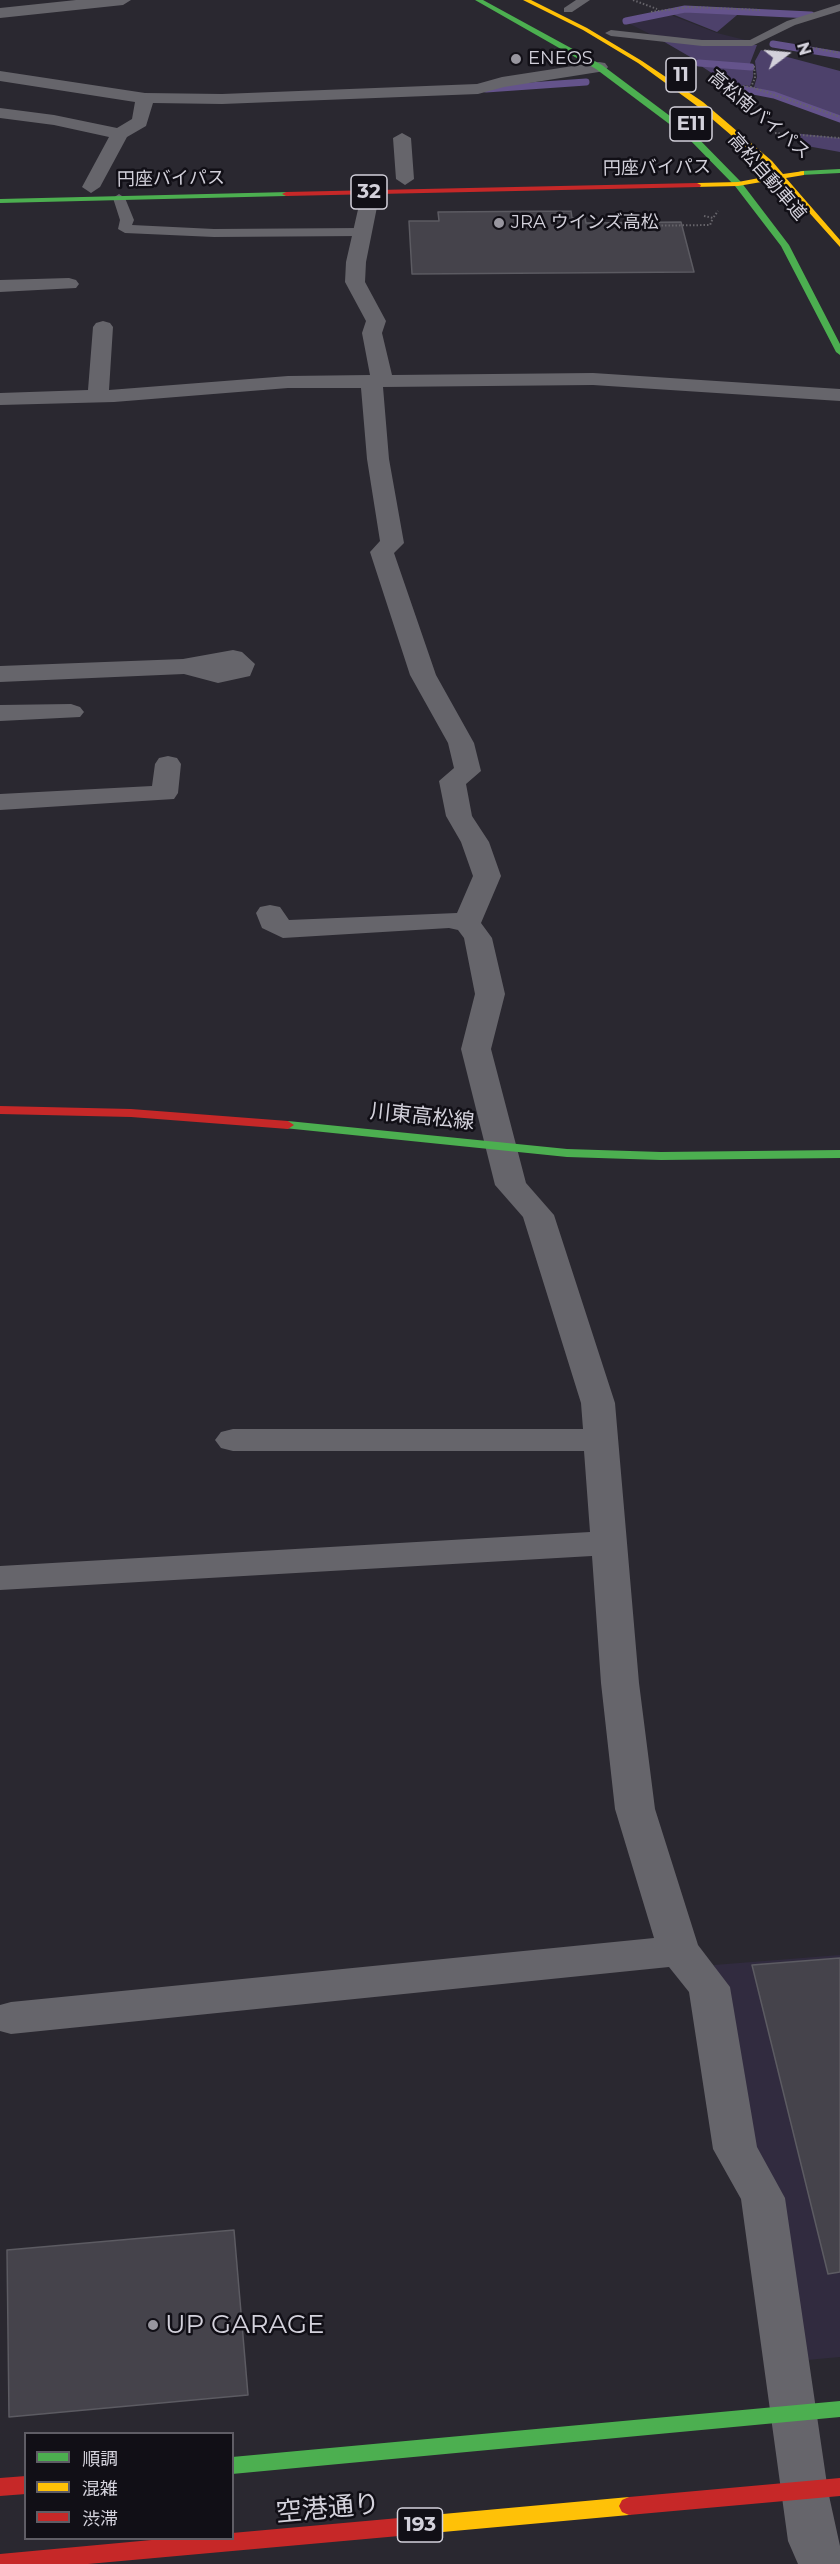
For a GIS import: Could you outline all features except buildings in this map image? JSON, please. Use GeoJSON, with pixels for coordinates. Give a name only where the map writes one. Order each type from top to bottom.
{"type":"FeatureCollection","features":[{"type":"Feature","properties":{"kind":"main road","name":"11"},"geometry":{"type":"LineString","coordinates":[[478,0],[599,67],[692,136],[726,170],[786,245],[840,352]]}},
{"type":"Feature","properties":{"kind":"main road","name":"高松自動車道"},"geometry":{"type":"LineString","coordinates":[[491,0],[611,65],[678,113],[735,165],[800,243]]}},
{"type":"Feature","properties":{"kind":"main road","name":"高松自動車道"},"geometry":{"type":"LineString","coordinates":[[526,0],[585,29],[640,62],[720,119],[769,163],[840,245]]}},
{"type":"Feature","properties":{"kind":"main road","name":"高松南バイパス"},"geometry":{"type":"LineString","coordinates":[[546,0],[611,33],[692,82],[801,173],[814,189]]}},
{"type":"Feature","properties":{"kind":"main road","name":"円座バイパス"},"geometry":{"type":"LineString","coordinates":[[0,189],[726,170],[801,173]]}},
{"type":"Feature","properties":{"kind":"main road"},"geometry":{"type":"LineString","coordinates":[[801,173],[840,171]]}},
{"type":"Feature","properties":{"kind":"main road","name":"円座バイパス"},"geometry":{"type":"LineString","coordinates":[[0,201],[738,184],[801,173]]}},
{"type":"Feature","properties":{"kind":"main road","name":"川東高松線"},"geometry":{"type":"LineString","coordinates":[[0,1110],[131,1113],[278,1124],[567,1153],[661,1156],[840,1154]]}},
{"type":"Feature","properties":{"kind":"main road"},"geometry":{"type":"LineString","coordinates":[[234,2466],[817,2411]]}},
{"type":"Feature","properties":{"kind":"main road"},"geometry":{"type":"LineString","coordinates":[[0,2487],[24,2485]]}},
{"type":"Feature","properties":{"kind":"main road","name":"空港通り"},"geometry":{"type":"LineString","coordinates":[[0,2563],[822,2489]]}},
{"type":"Feature","properties":{"kind":"street"},"geometry":{"type":"LineString","coordinates":[[0,13],[123,0]]}},
{"type":"Feature","properties":{"kind":"street"},"geometry":{"type":"LineString","coordinates":[[0,76],[145,98],[317,97],[478,89],[502,82],[599,67]]}},
{"type":"Feature","properties":{"kind":"street"},"geometry":{"type":"LineString","coordinates":[[91,187],[120,134],[140,122],[145,98]]}},
{"type":"Feature","properties":{"kind":"street"},"geometry":{"type":"LineString","coordinates":[[0,113],[54,120],[120,134]]}},
{"type":"Feature","properties":{"kind":"street"},"geometry":{"type":"LineString","coordinates":[[402,138],[405,179]]}},
{"type":"Feature","properties":{"kind":"street"},"geometry":{"type":"LineString","coordinates":[[371,192],[362,232],[355,282],[376,321],[372,333],[382,373],[372,386],[378,459],[392,543],[382,552],[423,675],[461,743],[468,771],[452,781],[459,816],[475,842],[487,876],[467,923]]}},
{"type":"Feature","properties":{"kind":"street"},"geometry":{"type":"LineString","coordinates":[[0,286],[69,284]]}},
{"type":"Feature","properties":{"kind":"street"},"geometry":{"type":"LineString","coordinates":[[98,396],[103,327]]}},
{"type":"Feature","properties":{"kind":"street"},"geometry":{"type":"LineString","coordinates":[[0,399],[98,396],[229,384],[378,380],[593,379],[840,395]]}},
{"type":"Feature","properties":{"kind":"street"},"geometry":{"type":"LineString","coordinates":[[0,674],[184,666]]}},
{"type":"Feature","properties":{"kind":"street"},"geometry":{"type":"LineString","coordinates":[[0,713],[71,712]]}},
{"type":"Feature","properties":{"kind":"street"},"geometry":{"type":"LineString","coordinates":[[0,802],[165,794],[168,764]]}},
{"type":"Feature","properties":{"kind":"street"},"geometry":{"type":"LineString","coordinates":[[270,914],[272,922],[283,929],[449,920],[467,923],[478,938],[490,994],[476,1049],[511,1185],[538,1215],[598,1403],[621,1683],[635,1809],[679,1951],[709,1987],[735,2149],[763,2198],[817,2411],[822,2489],[813,2541],[823,2564]]}},
{"type":"Feature","properties":{"kind":"street"},"geometry":{"type":"LineString","coordinates":[[233,1440],[600,1440]]}},
{"type":"Feature","properties":{"kind":"street"},"geometry":{"type":"LineString","coordinates":[[0,1578],[609,1543]]}},
{"type":"Feature","properties":{"kind":"street"},"geometry":{"type":"LineString","coordinates":[[11,2018],[679,1951]]}},
{"type":"Feature","properties":{"kind":"lane"},"geometry":{"type":"LineString","coordinates":[[568,10],[584,0]]}},
{"type":"Feature","properties":{"kind":"lane"},"geometry":{"type":"LineString","coordinates":[[611,33],[702,43],[752,44],[791,23],[840,7]]}},
{"type":"Feature","properties":{"kind":"lane"},"geometry":{"type":"LineString","coordinates":[[119,198],[127,220],[125,229],[213,233],[362,232]]}},
{"type":"Feature","properties":{"kind":"path"},"geometry":{"type":"LineString","coordinates":[[598,26],[667,8],[755,10]]}},
{"type":"Feature","properties":{"kind":"path"},"geometry":{"type":"LineString","coordinates":[[754,60],[755,78],[751,87],[840,117]]}},
{"type":"Feature","properties":{"kind":"path"},"geometry":{"type":"LineString","coordinates":[[757,135],[784,132],[840,138]]}},
{"type":"Feature","properties":{"kind":"path"},"geometry":{"type":"LineString","coordinates":[[711,208],[722,210]]}},
{"type":"Feature","properties":{"kind":"path"},"geometry":{"type":"LineString","coordinates":[[630,226],[710,225],[713,218]]}},
{"type":"Feature","properties":{"kind":"shaded area"},"geometry":{"type":"Polygon","coordinates":[[[676,10],[743,10],[717,32],[672,14],[681,13],[676,10]]]}},
{"type":"Feature","properties":{"kind":"shaded area"},"geometry":{"type":"Polygon","coordinates":[[[663,12],[717,33],[753,42],[699,41],[652,35],[626,22],[663,12]]]}},
{"type":"Feature","properties":{"kind":"shaded area"},"geometry":{"type":"Polygon","coordinates":[[[661,40],[757,45],[749,66],[736,66],[699,62],[661,40]]]}},
{"type":"Feature","properties":{"kind":"shaded area"},"geometry":{"type":"Polygon","coordinates":[[[761,50],[840,71],[840,116],[754,87],[757,77],[755,61],[761,50]]]}},
{"type":"Feature","properties":{"kind":"shaded area"},"geometry":{"type":"Polygon","coordinates":[[[698,64],[753,67],[753,77],[750,86],[727,83],[698,64]]]}},
{"type":"Feature","properties":{"kind":"shaded area"},"geometry":{"type":"Polygon","coordinates":[[[793,133],[840,138],[840,152],[807,146],[793,133]]]}},
{"type":"Feature","properties":{"kind":"shaded area"},"geometry":{"type":"Polygon","coordinates":[[[840,1955],[840,2357],[796,2361],[743,2124],[724,1989],[714,1965],[840,1955]]]}},
{"type":"Feature","properties":{"kind":"waterway"},"geometry":{"type":"LineString","coordinates":[[626,21],[685,9],[811,15]]}},
{"type":"Feature","properties":{"kind":"waterway"},"geometry":{"type":"LineString","coordinates":[[773,44],[840,55]]}},
{"type":"Feature","properties":{"kind":"waterway"},"geometry":{"type":"LineString","coordinates":[[699,63],[751,67]]}},
{"type":"Feature","properties":{"kind":"waterway"},"geometry":{"type":"LineString","coordinates":[[486,89],[586,82]]}},
{"type":"Feature","properties":{"kind":"waterway"},"geometry":{"type":"LineString","coordinates":[[733,87],[774,95],[840,119]]}},
{"type":"Feature","properties":{"kind":"traffic: fast"},"geometry":{"type":"LineString","coordinates":[[478,0],[599,67],[691,136],[738,184],[785,245],[840,352]]}},
{"type":"Feature","properties":{"kind":"traffic: fast"},"geometry":{"type":"LineString","coordinates":[[801,173],[840,171]]}},
{"type":"Feature","properties":{"kind":"traffic: fast"},"geometry":{"type":"LineString","coordinates":[[0,201],[286,194]]}},
{"type":"Feature","properties":{"kind":"traffic: fast"},"geometry":{"type":"LineString","coordinates":[[288,1125],[567,1153],[661,1156],[840,1154]]}},
{"type":"Feature","properties":{"kind":"traffic: fast"},"geometry":{"type":"LineString","coordinates":[[234,2466],[840,2409]]}},
{"type":"Feature","properties":{"kind":"traffic: slow"},"geometry":{"type":"LineString","coordinates":[[526,0],[585,29],[640,62],[700,104],[769,163],[840,245]]}},
{"type":"Feature","properties":{"kind":"traffic: slow"},"geometry":{"type":"LineString","coordinates":[[697,185],[738,184],[801,173]]}},
{"type":"Feature","properties":{"kind":"traffic: slow"},"geometry":{"type":"LineString","coordinates":[[399,2527],[629,2506]]}},
{"type":"Feature","properties":{"kind":"traffic: jam"},"geometry":{"type":"LineString","coordinates":[[286,194],[697,185]]}},
{"type":"Feature","properties":{"kind":"traffic: jam"},"geometry":{"type":"LineString","coordinates":[[0,1110],[131,1113],[288,1125]]}},
{"type":"Feature","properties":{"kind":"traffic: jam"},"geometry":{"type":"LineString","coordinates":[[0,2487],[24,2485]]}},
{"type":"Feature","properties":{"kind":"traffic: jam"},"geometry":{"type":"LineString","coordinates":[[629,2506],[840,2487]]}},
{"type":"Feature","properties":{"kind":"traffic: jam"},"geometry":{"type":"LineString","coordinates":[[0,2563],[399,2527]]}},
{"type":"Feature","properties":{"kind":"place","name":"ENEOS"},"geometry":{"type":"Point","coordinates":[516,59]}},
{"type":"Feature","properties":{"kind":"place","name":"JRA ウインズ高松"},"geometry":{"type":"Point","coordinates":[499,223]}},
{"type":"Feature","properties":{"kind":"place","name":"UP GARAGE"},"geometry":{"type":"Point","coordinates":[153,2325]}}]}
